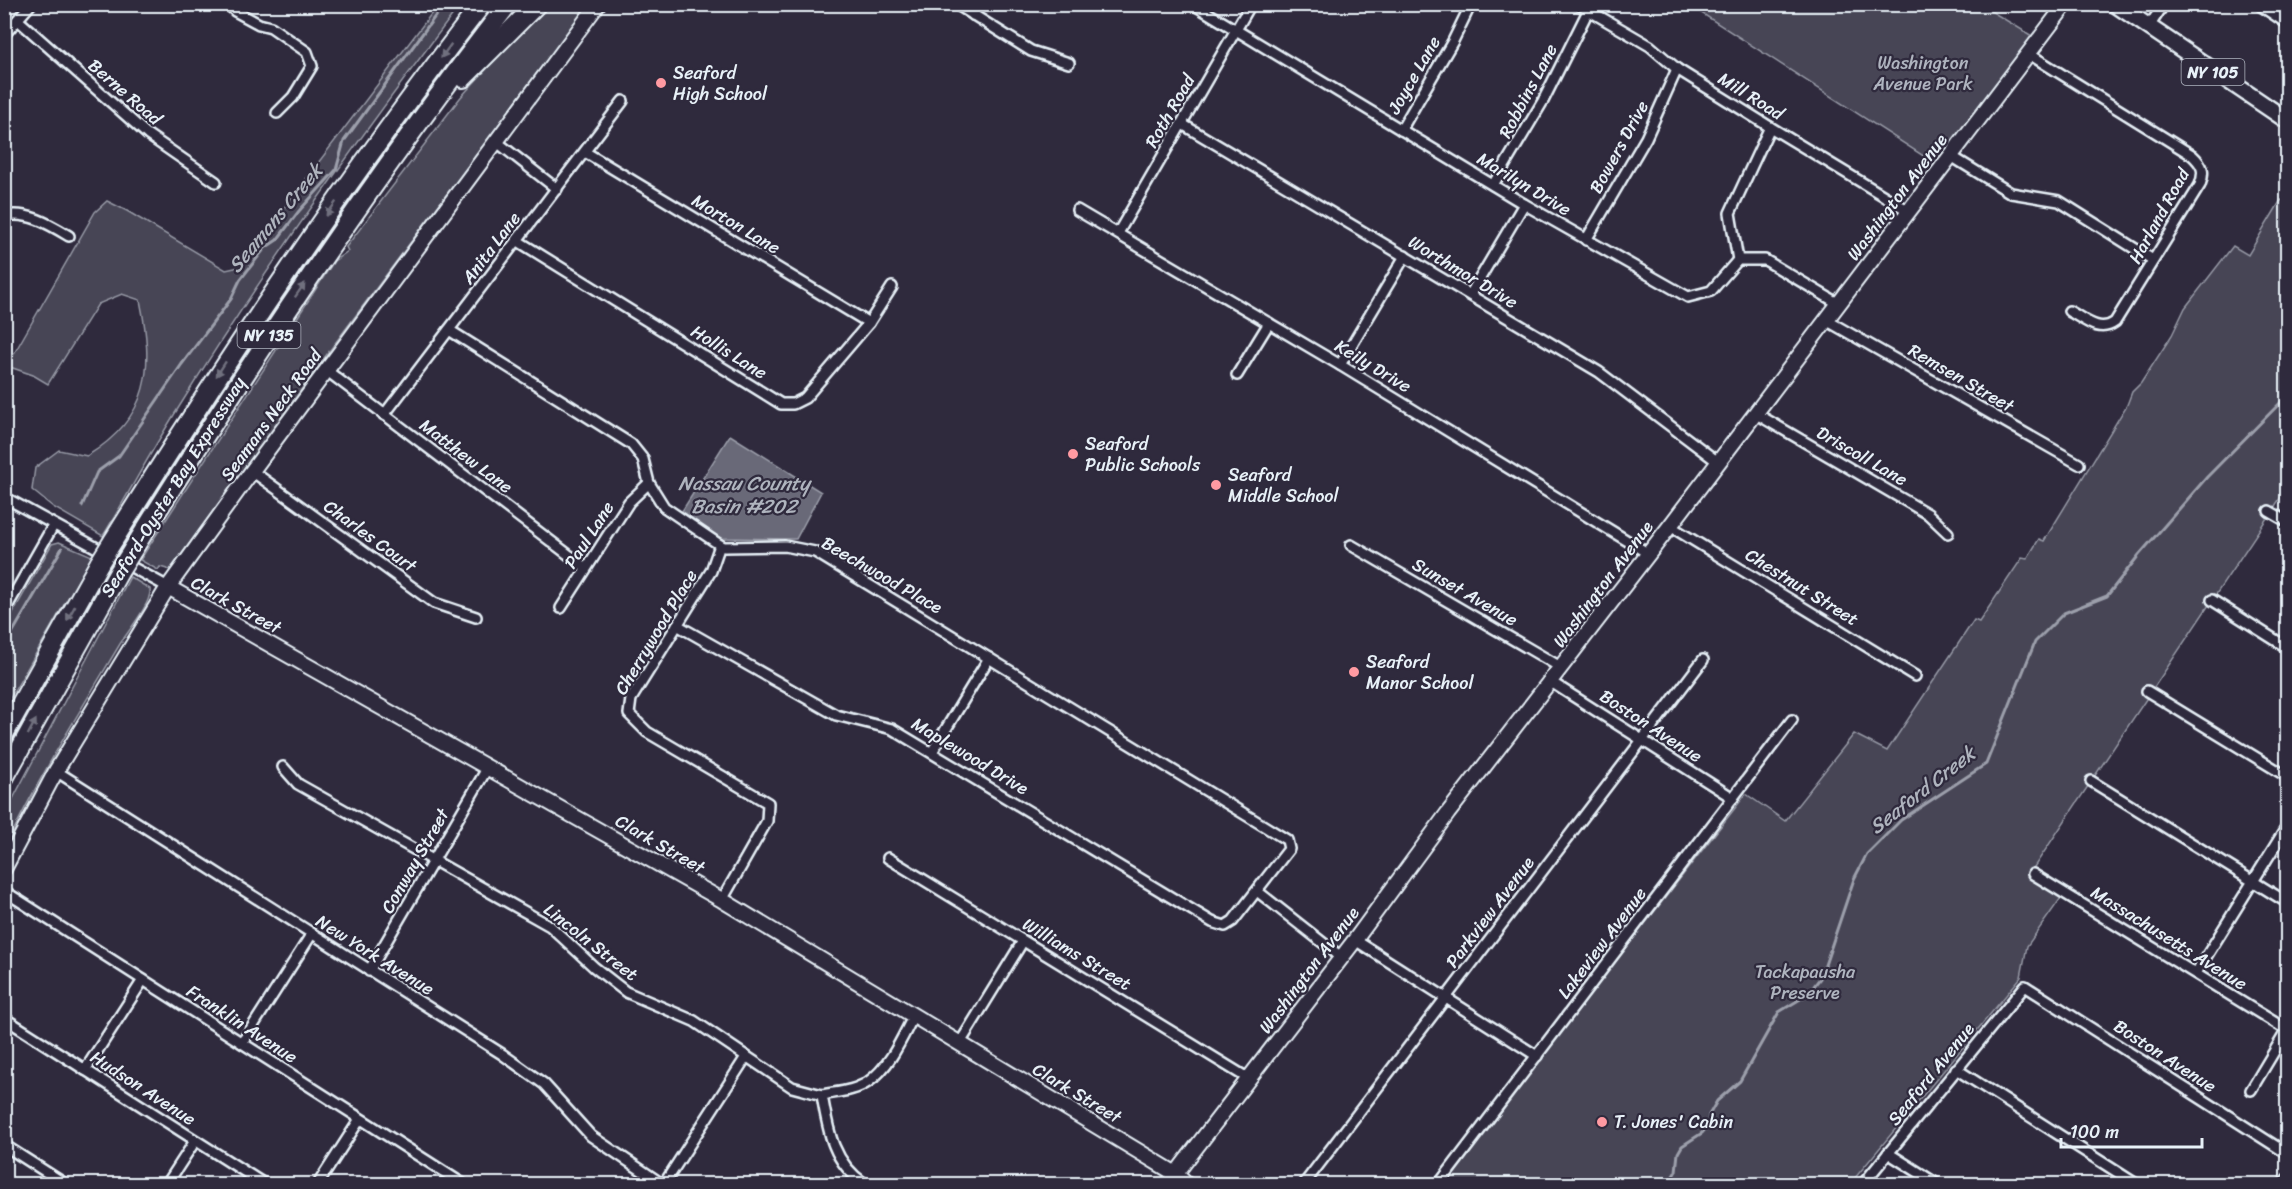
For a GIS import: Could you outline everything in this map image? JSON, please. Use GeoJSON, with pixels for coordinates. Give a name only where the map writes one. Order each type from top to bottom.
{"type":"FeatureCollection","features":[{"type":"Feature","properties":{"kind":"highway","name":"Seaford-Oyster Bay Expressway"},"geometry":{"type":"LineString","coordinates":[[4,734],[106,552],[267,300],[393,123],[482,4]]}},
{"type":"Feature","properties":{"kind":"highway","name":"Seaford-Oyster Bay Expressway"},"geometry":{"type":"LineString","coordinates":[[4,778],[119,572],[278,322],[416,127],[508,4]]}},
{"type":"Feature","properties":{"kind":"highway"},"geometry":{"type":"LineString","coordinates":[[416,127],[537,4]]}},
{"type":"Feature","properties":{"kind":"main road","name":"NY 105"},"geometry":{"type":"LineString","coordinates":[[2115,4],[2288,121]]}},
{"type":"Feature","properties":{"kind":"street"},"geometry":{"type":"LineString","coordinates":[[4,35],[31,4]]}},
{"type":"Feature","properties":{"kind":"street"},"geometry":{"type":"LineString","coordinates":[[228,4],[259,24],[271,27],[308,52],[312,66],[293,97],[277,113]]}},
{"type":"Feature","properties":{"kind":"street","name":"Seamans Neck Road"},"geometry":{"type":"LineString","coordinates":[[4,869],[56,771],[168,587],[598,4]]}},
{"type":"Feature","properties":{"kind":"street"},"geometry":{"type":"LineString","coordinates":[[956,4],[1031,51],[1069,63]]}},
{"type":"Feature","properties":{"kind":"street"},"geometry":{"type":"LineString","coordinates":[[973,15],[979,4]]}},
{"type":"Feature","properties":{"kind":"street","name":"Marilyn Drive"},"geometry":{"type":"LineString","coordinates":[[1193,4],[1524,204],[1688,297],[1711,291],[1738,260]]}},
{"type":"Feature","properties":{"kind":"street","name":"Roth Road"},"geometry":{"type":"LineString","coordinates":[[1118,233],[1251,4]]}},
{"type":"Feature","properties":{"kind":"street","name":"Joyce Lane"},"geometry":{"type":"LineString","coordinates":[[1401,130],[1453,41],[1471,4]]}},
{"type":"Feature","properties":{"kind":"street","name":"Mill Road"},"geometry":{"type":"LineString","coordinates":[[1578,4],[1650,46],[1677,69],[1909,211]]}},
{"type":"Feature","properties":{"kind":"street","name":"Washington Avenue"},"geometry":{"type":"LineString","coordinates":[[1172,1179],[1448,813],[1562,668],[2066,4]]}},
{"type":"Feature","properties":{"kind":"street"},"geometry":{"type":"LineString","coordinates":[[2148,28],[2164,4]]}},
{"type":"Feature","properties":{"kind":"street"},"geometry":{"type":"LineString","coordinates":[[2258,4],[2288,24]]}},
{"type":"Feature","properties":{"kind":"street","name":"Robbins Lane"},"geometry":{"type":"LineString","coordinates":[[1493,185],[1544,101],[1588,11]]}},
{"type":"Feature","properties":{"kind":"street","name":"Berne Road"},"geometry":{"type":"LineString","coordinates":[[18,20],[148,135],[216,182]]}},
{"type":"Feature","properties":{"kind":"street","name":"Harland Road"},"geometry":{"type":"LineString","coordinates":[[2029,54],[2192,155],[2203,168],[2204,175],[2200,185],[2120,315],[2109,326],[2095,326],[2069,310]]}},
{"type":"Feature","properties":{"kind":"street","name":"Bowers Drive"},"geometry":{"type":"LineString","coordinates":[[1586,240],[1646,138],[1677,69]]}},
{"type":"Feature","properties":{"kind":"street","name":"Anita Lane"},"geometry":{"type":"LineString","coordinates":[[384,415],[623,101]]}},
{"type":"Feature","properties":{"kind":"street","name":"Worthmor Drive"},"geometry":{"type":"LineString","coordinates":[[1182,124],[1599,372],[1718,462]]}},
{"type":"Feature","properties":{"kind":"street"},"geometry":{"type":"LineString","coordinates":[[1770,127],[1730,213],[1738,260],[1765,260],[1839,304]]}},
{"type":"Feature","properties":{"kind":"street"},"geometry":{"type":"LineString","coordinates":[[497,142],[557,189]]}},
{"type":"Feature","properties":{"kind":"street","name":"Morton Lane"},"geometry":{"type":"LineString","coordinates":[[585,152],[869,323]]}},
{"type":"Feature","properties":{"kind":"street"},"geometry":{"type":"LineString","coordinates":[[1951,156],[2011,193],[2059,201],[2153,260]]}},
{"type":"Feature","properties":{"kind":"street"},"geometry":{"type":"LineString","coordinates":[[1470,295],[1524,204]]}},
{"type":"Feature","properties":{"kind":"street","name":"Keily Drive"},"geometry":{"type":"LineString","coordinates":[[1077,210],[1340,365],[1649,554]]}},
{"type":"Feature","properties":{"kind":"street"},"geometry":{"type":"LineString","coordinates":[[4,216],[20,214],[31,217],[69,236]]}},
{"type":"Feature","properties":{"kind":"street","name":"Hollis Lane"},"geometry":{"type":"LineString","coordinates":[[518,241],[781,404],[793,404],[805,398],[869,323],[892,287]]}},
{"type":"Feature","properties":{"kind":"street"},"geometry":{"type":"LineString","coordinates":[[1340,365],[1405,256]]}},
{"type":"Feature","properties":{"kind":"street","name":"Remsen Street"},"geometry":{"type":"LineString","coordinates":[[1826,320],[2079,464]]}},
{"type":"Feature","properties":{"kind":"street"},"geometry":{"type":"LineString","coordinates":[[1238,375],[1269,323]]}},
{"type":"Feature","properties":{"kind":"street"},"geometry":{"type":"LineString","coordinates":[[449,330],[631,444],[643,459],[649,483],[664,507],[720,545]]}},
{"type":"Feature","properties":{"kind":"street","name":"Matthew Lane"},"geometry":{"type":"LineString","coordinates":[[326,370],[586,568]]}},
{"type":"Feature","properties":{"kind":"street","name":"Driscoll Lane"},"geometry":{"type":"LineString","coordinates":[[1755,413],[1928,514],[1948,533]]}},
{"type":"Feature","properties":{"kind":"street","name":"Charles Court"},"geometry":{"type":"LineString","coordinates":[[252,471],[434,603],[476,617]]}},
{"type":"Feature","properties":{"kind":"street","name":"Paul Lane"},"geometry":{"type":"LineString","coordinates":[[561,608],[629,502],[649,483]]}},
{"type":"Feature","properties":{"kind":"street","name":"Clark Street"},"geometry":{"type":"LineString","coordinates":[[4,497],[53,526],[106,552],[722,900],[915,1015],[1172,1179],[1186,1185]]}},
{"type":"Feature","properties":{"kind":"street"},"geometry":{"type":"LineString","coordinates":[[2269,511],[2288,522]]}},
{"type":"Feature","properties":{"kind":"street"},"geometry":{"type":"LineString","coordinates":[[4,612],[53,526]]}},
{"type":"Feature","properties":{"kind":"street","name":"Chestnut Street"},"geometry":{"type":"LineString","coordinates":[[1670,526],[1915,676]]}},
{"type":"Feature","properties":{"kind":"street","name":"Cherrywood Place"},"geometry":{"type":"LineString","coordinates":[[720,545],[711,571],[631,699],[629,714],[647,732],[768,803],[767,821],[722,900]]}},
{"type":"Feature","properties":{"kind":"street","name":"Beechwood Place"},"geometry":{"type":"LineString","coordinates":[[720,545],[724,547],[785,546],[815,552],[1287,840],[1289,849],[1257,891]]}},
{"type":"Feature","properties":{"kind":"street","name":"Sunset Avenue"},"geometry":{"type":"LineString","coordinates":[[1352,545],[1562,668]]}},
{"type":"Feature","properties":{"kind":"street"},"geometry":{"type":"LineString","coordinates":[[2212,600],[2288,648]]}},
{"type":"Feature","properties":{"kind":"street","name":"Maplewood Drive"},"geometry":{"type":"LineString","coordinates":[[677,625],[836,715],[892,729],[1212,922],[1225,926],[1236,917],[1257,891]]}},
{"type":"Feature","properties":{"kind":"street"},"geometry":{"type":"LineString","coordinates":[[932,752],[989,658]]}},
{"type":"Feature","properties":{"kind":"street","name":"Parkview Avenue"},"geometry":{"type":"LineString","coordinates":[[1304,1185],[1703,660]]}},
{"type":"Feature","properties":{"kind":"street","name":"Boston Avenue"},"geometry":{"type":"LineString","coordinates":[[1551,682],[1733,798]]}},
{"type":"Feature","properties":{"kind":"street"},"geometry":{"type":"LineString","coordinates":[[2147,691],[2288,777]]}},
{"type":"Feature","properties":{"kind":"street","name":"Lakeview Avenue"},"geometry":{"type":"LineString","coordinates":[[1439,1185],[1792,720]]}},
{"type":"Feature","properties":{"kind":"street","name":"Lincoln Street"},"geometry":{"type":"LineString","coordinates":[[283,767],[298,784],[550,926],[594,967],[626,992],[694,1021],[792,1087],[822,1095],[848,1090],[868,1082],[890,1059],[915,1015]]}},
{"type":"Feature","properties":{"kind":"street","name":"Conway Street"},"geometry":{"type":"LineString","coordinates":[[369,971],[488,767]]}},
{"type":"Feature","properties":{"kind":"street","name":"New York Avenue"},"geometry":{"type":"LineString","coordinates":[[56,771],[311,935],[502,1054],[544,1084],[591,1136],[663,1185]]}},
{"type":"Feature","properties":{"kind":"street"},"geometry":{"type":"LineString","coordinates":[[2091,781],[2288,903]]}},
{"type":"Feature","properties":{"kind":"street"},"geometry":{"type":"LineString","coordinates":[[2196,974],[2288,825]]}},
{"type":"Feature","properties":{"kind":"street","name":"Williams Street"},"geometry":{"type":"LineString","coordinates":[[888,858],[1249,1079]]}},
{"type":"Feature","properties":{"kind":"street","name":"Massachusetts Avenue"},"geometry":{"type":"LineString","coordinates":[[2033,874],[2288,1030]]}},
{"type":"Feature","properties":{"kind":"street","name":"Franklin Avenue"},"geometry":{"type":"LineString","coordinates":[[4,891],[462,1185]]}},
{"type":"Feature","properties":{"kind":"street"},"geometry":{"type":"LineString","coordinates":[[1257,891],[1341,957]]}},
{"type":"Feature","properties":{"kind":"street"},"geometry":{"type":"LineString","coordinates":[[242,1043],[311,935]]}},
{"type":"Feature","properties":{"kind":"street"},"geometry":{"type":"LineString","coordinates":[[1354,940],[1537,1056]]}},
{"type":"Feature","properties":{"kind":"street"},"geometry":{"type":"LineString","coordinates":[[960,1043],[1023,941]]}},
{"type":"Feature","properties":{"kind":"street"},"geometry":{"type":"LineString","coordinates":[[85,1070],[143,980]]}},
{"type":"Feature","properties":{"kind":"street","name":"Boston Avenue"},"geometry":{"type":"LineString","coordinates":[[2025,986],[2288,1154]]}},
{"type":"Feature","properties":{"kind":"street","name":"Seaford Avenue"},"geometry":{"type":"LineString","coordinates":[[1863,1185],[2025,986]]}},
{"type":"Feature","properties":{"kind":"street","name":"Hudson Avenue"},"geometry":{"type":"LineString","coordinates":[[4,1018],[264,1185]]}},
{"type":"Feature","properties":{"kind":"street"},"geometry":{"type":"LineString","coordinates":[[2251,1090],[2288,1030]]}},
{"type":"Feature","properties":{"kind":"street"},"geometry":{"type":"LineString","coordinates":[[663,1185],[746,1057]]}},
{"type":"Feature","properties":{"kind":"street"},"geometry":{"type":"LineString","coordinates":[[1956,1069],[2136,1185]]}},
{"type":"Feature","properties":{"kind":"street"},"geometry":{"type":"LineString","coordinates":[[822,1095],[829,1138],[851,1175],[865,1185]]}},
{"type":"Feature","properties":{"kind":"street"},"geometry":{"type":"LineString","coordinates":[[318,1185],[360,1119]]}},
{"type":"Feature","properties":{"kind":"street"},"geometry":{"type":"LineString","coordinates":[[167,1185],[195,1141]]}},
{"type":"Feature","properties":{"kind":"street"},"geometry":{"type":"LineString","coordinates":[[4,1145],[65,1185]]}},
{"type":"Feature","properties":{"kind":"street"},"geometry":{"type":"LineString","coordinates":[[1888,1153],[1937,1185]]}},
{"type":"Feature","properties":{"kind":"street"},"geometry":{"type":"LineString","coordinates":[[2282,1185],[2288,1178]]}},
{"type":"Feature","properties":{"kind":"green space"},"geometry":{"type":"Polygon","coordinates":[[[438,5],[460,5],[350,153],[245,304],[169,423],[103,536],[53,507],[32,490],[35,468],[59,450],[87,456],[108,441],[124,425],[136,407],[143,389],[146,369],[147,348],[140,300],[122,294],[98,304],[48,384],[33,375],[7,366],[95,212],[107,201],[226,270],[239,267],[438,5]]]}},
{"type":"Feature","properties":{"kind":"green space"},"geometry":{"type":"Polygon","coordinates":[[[545,5],[588,5],[333,346],[170,570],[160,567],[158,570],[140,560],[334,261],[348,251],[346,247],[460,98],[545,5]]]}},
{"type":"Feature","properties":{"kind":"green space","name":"Washington Avenue Park"},"geometry":{"type":"Polygon","coordinates":[[[1689,5],[1981,5],[2037,39],[1939,166],[1689,5]]]}},
{"type":"Feature","properties":{"kind":"green space","name":"Tackapausha Preserve"},"geometry":{"type":"Polygon","coordinates":[[[2281,200],[2287,203],[2287,488],[2028,876],[2061,898],[2027,946],[2021,977],[1850,1184],[1442,1184],[1746,794],[1785,821],[1854,734],[1887,751],[1974,620],[1979,622],[2022,558],[2027,559],[2039,539],[2044,541],[2127,405],[2132,392],[2141,383],[2172,335],[2185,308],[2233,246],[2248,255],[2281,200]]]}},
{"type":"Feature","properties":{"kind":"green space"},"geometry":{"type":"Polygon","coordinates":[[[59,542],[92,556],[5,707],[5,627],[52,544],[59,542]]]}},
{"type":"Feature","properties":{"kind":"green space"},"geometry":{"type":"Polygon","coordinates":[[[130,577],[150,589],[147,602],[60,745],[5,848],[5,814],[130,577]]]}},
{"type":"Feature","properties":{"kind":"water","name":"Nassau County Basin #202"},"geometry":{"type":"Polygon","coordinates":[[[730,435],[821,492],[796,539],[721,538],[682,511],[730,435]]]}},
{"type":"Feature","properties":{"kind":"waterway","name":"Seamans Creek"},"geometry":{"type":"LineString","coordinates":[[82,506],[97,472],[119,456],[182,364],[231,299],[240,280],[265,248],[277,240],[299,211],[336,170],[344,141],[444,4]]}},
{"type":"Feature","properties":{"kind":"waterway","name":"Seaford Creek"},"geometry":{"type":"LineString","coordinates":[[1668,1184],[1676,1171],[1678,1153],[1682,1146],[1702,1133],[1709,1125],[1709,1115],[1717,1101],[1740,1081],[1779,1012],[1807,995],[1821,977],[1854,879],[1867,854],[1901,820],[1986,764],[2035,642],[2064,613],[2107,596],[2139,555],[2207,477],[2288,395]]}},
{"type":"Feature","properties":{"kind":"waterway","name":"Seamans Creek"},"geometry":{"type":"LineString","coordinates":[[4,647],[62,548]]}},
{"type":"Feature","properties":{"kind":"place","name":"Seaford High School"},"geometry":{"type":"Point","coordinates":[661,83]}},
{"type":"Feature","properties":{"kind":"place","name":"Seaford Public Schools"},"geometry":{"type":"Point","coordinates":[1073,454]}},
{"type":"Feature","properties":{"kind":"place","name":"Seaford Middle School"},"geometry":{"type":"Point","coordinates":[1216,485]}},
{"type":"Feature","properties":{"kind":"place","name":"Seaford Manor School"},"geometry":{"type":"Point","coordinates":[1354,672]}},
{"type":"Feature","properties":{"kind":"place","name":"T. Jones' Cabin"},"geometry":{"type":"Point","coordinates":[1602,1122]}}]}
